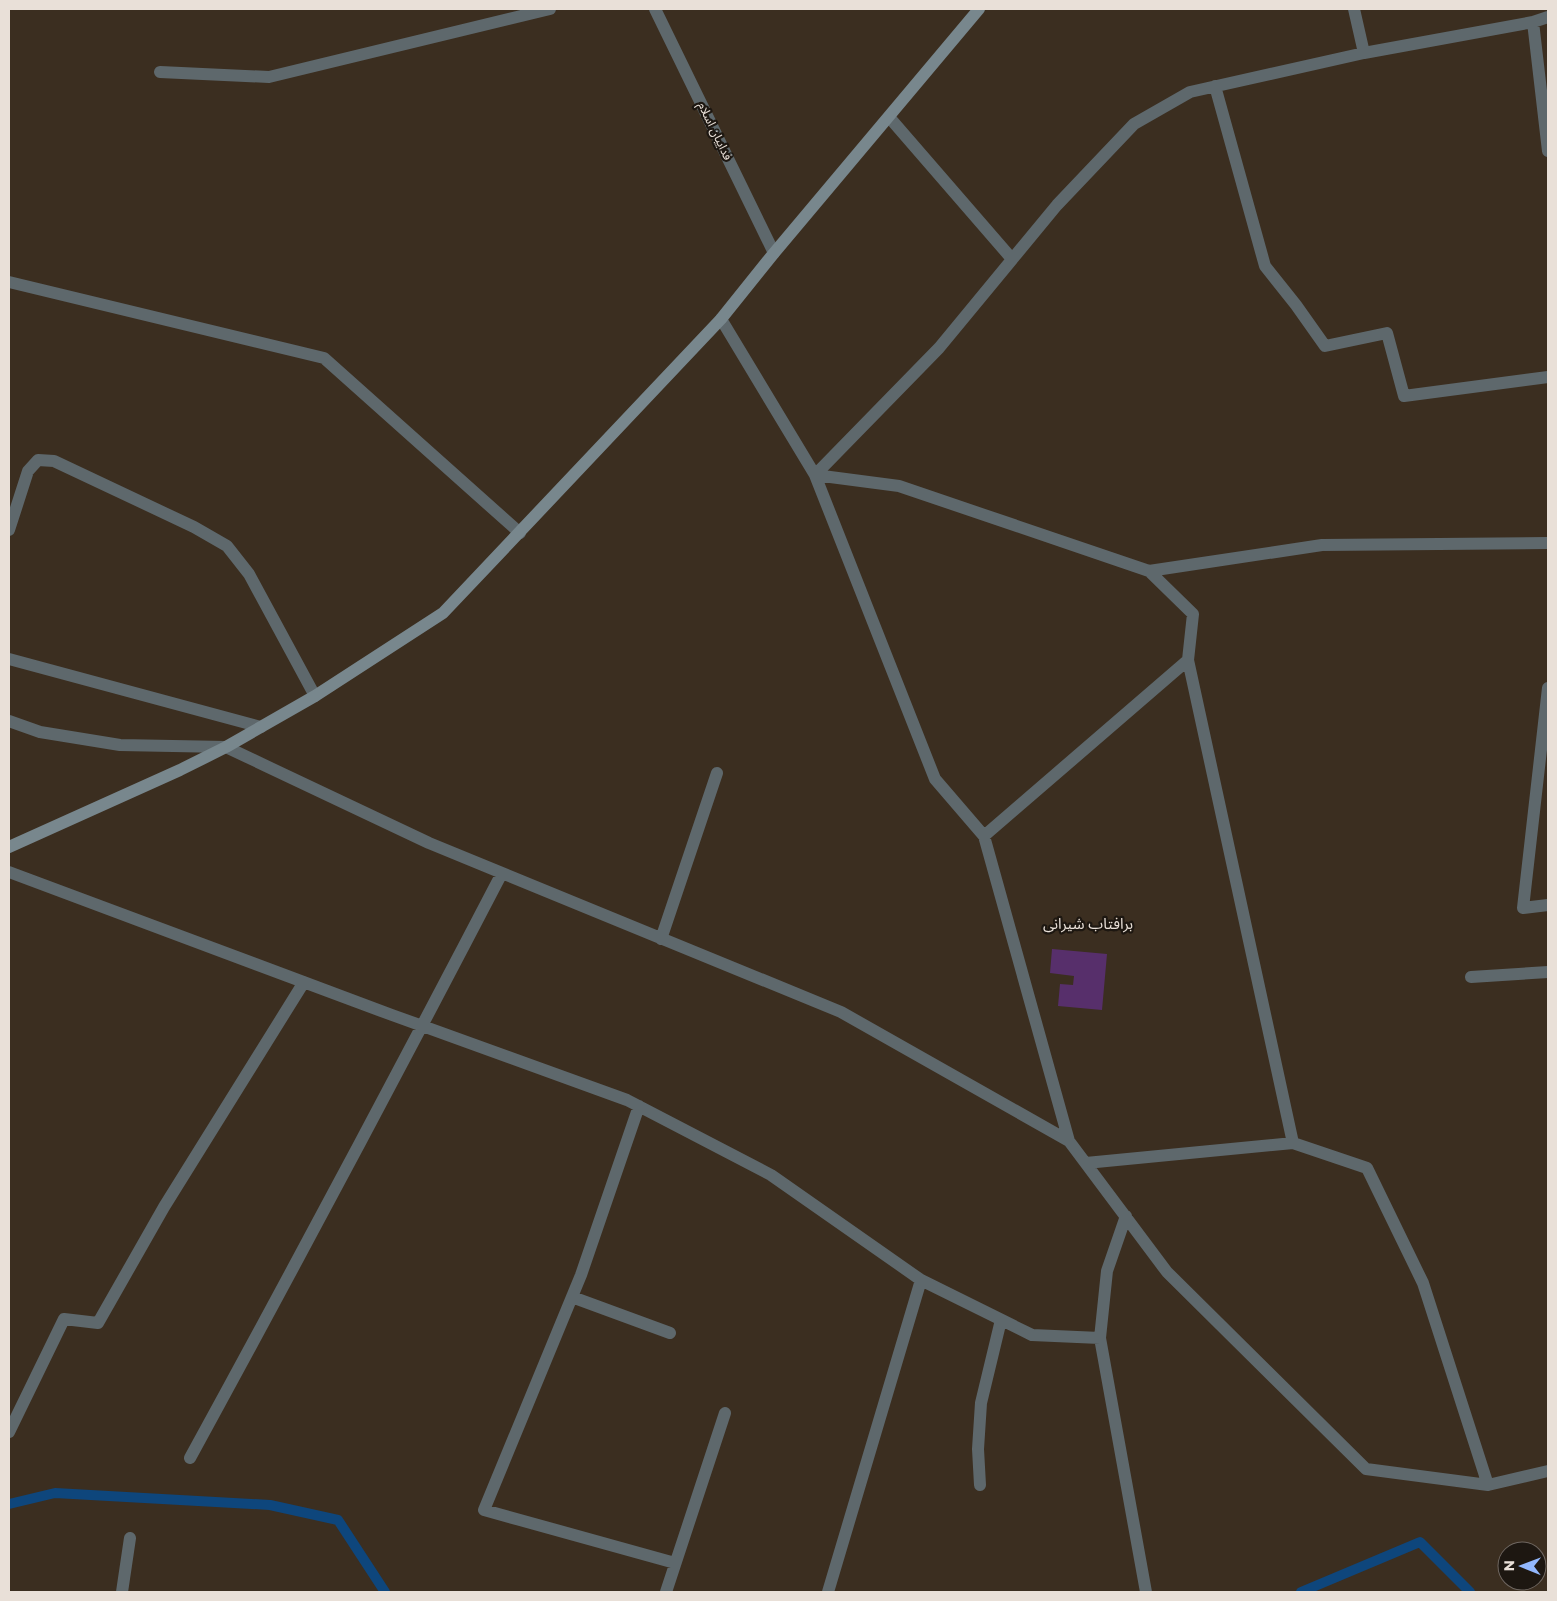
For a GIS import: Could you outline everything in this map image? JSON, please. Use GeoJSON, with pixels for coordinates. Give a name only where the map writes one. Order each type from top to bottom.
{"type":"FeatureCollection","features":[{"type":"Feature","properties":{"kind":"main road"},"geometry":{"type":"LineString","coordinates":[[9,847],[180,770],[226,747],[315,696],[443,613],[721,319],[774,252],[979,9]]}},
{"type":"Feature","properties":{"kind":"street"},"geometry":{"type":"LineString","coordinates":[[160,72],[269,77],[550,9]]}},
{"type":"Feature","properties":{"kind":"street","name":"فداییان اسلام"},"geometry":{"type":"LineString","coordinates":[[655,9],[774,252]]}},
{"type":"Feature","properties":{"kind":"street"},"geometry":{"type":"LineString","coordinates":[[1354,9],[1364,53]]}},
{"type":"Feature","properties":{"kind":"street"},"geometry":{"type":"LineString","coordinates":[[815,475],[939,348],[1056,205],[1134,124],[1190,92],[1364,53],[1533,22],[1548,17]]}},
{"type":"Feature","properties":{"kind":"street"},"geometry":{"type":"LineString","coordinates":[[1533,22],[1548,152]]}},
{"type":"Feature","properties":{"kind":"street"},"geometry":{"type":"LineString","coordinates":[[1215,86],[1265,266],[1325,346],[1387,333],[1404,396],[1548,377]]}},
{"type":"Feature","properties":{"kind":"street"},"geometry":{"type":"LineString","coordinates":[[889,117],[1012,259]]}},
{"type":"Feature","properties":{"kind":"street"},"geometry":{"type":"LineString","coordinates":[[9,282],[324,358],[520,533]]}},
{"type":"Feature","properties":{"kind":"street"},"geometry":{"type":"LineString","coordinates":[[721,319],[815,475],[935,779],[984,836],[1069,1140],[1167,1272],[1366,1469],[1488,1485],[1548,1471]]}},
{"type":"Feature","properties":{"kind":"street"},"geometry":{"type":"LineString","coordinates":[[9,530],[28,471],[38,460],[54,461],[194,527],[227,546],[249,574],[315,696]]}},
{"type":"Feature","properties":{"kind":"street"},"geometry":{"type":"LineString","coordinates":[[815,475],[899,486],[1149,571],[1192,614],[1188,660],[1293,1142]]}},
{"type":"Feature","properties":{"kind":"street"},"geometry":{"type":"LineString","coordinates":[[1149,571],[1322,545],[1548,543]]}},
{"type":"Feature","properties":{"kind":"street"},"geometry":{"type":"LineString","coordinates":[[9,659],[261,727]]}},
{"type":"Feature","properties":{"kind":"street"},"geometry":{"type":"LineString","coordinates":[[984,836],[1188,660]]}},
{"type":"Feature","properties":{"kind":"street"},"geometry":{"type":"LineString","coordinates":[[1548,688],[1522,908],[1548,905]]}},
{"type":"Feature","properties":{"kind":"street"},"geometry":{"type":"LineString","coordinates":[[9,721],[40,732],[120,745],[226,747],[429,843],[840,1012],[1069,1140]]}},
{"type":"Feature","properties":{"kind":"street"},"geometry":{"type":"LineString","coordinates":[[661,939],[718,773]]}},
{"type":"Feature","properties":{"kind":"street"},"geometry":{"type":"LineString","coordinates":[[9,872],[627,1100],[771,1175],[922,1280],[1001,1320],[1032,1335],[1100,1338]]}},
{"type":"Feature","properties":{"kind":"street"},"geometry":{"type":"LineString","coordinates":[[190,1458],[423,1026],[502,873]]}},
{"type":"Feature","properties":{"kind":"street"},"geometry":{"type":"LineString","coordinates":[[1471,977],[1548,972]]}},
{"type":"Feature","properties":{"kind":"street"},"geometry":{"type":"LineString","coordinates":[[9,1432],[64,1319],[98,1323],[164,1207],[304,982]]}},
{"type":"Feature","properties":{"kind":"street"},"geometry":{"type":"LineString","coordinates":[[639,1106],[581,1275],[484,1510],[675,1563]]}},
{"type":"Feature","properties":{"kind":"street"},"geometry":{"type":"LineString","coordinates":[[1086,1163],[1293,1142],[1367,1168],[1423,1283],[1488,1485]]}},
{"type":"Feature","properties":{"kind":"street"},"geometry":{"type":"LineString","coordinates":[[1126,1216],[1107,1271],[1100,1338],[1146,1592]]}},
{"type":"Feature","properties":{"kind":"street"},"geometry":{"type":"LineString","coordinates":[[828,1592],[922,1280]]}},
{"type":"Feature","properties":{"kind":"street"},"geometry":{"type":"LineString","coordinates":[[572,1297],[670,1333]]}},
{"type":"Feature","properties":{"kind":"street"},"geometry":{"type":"LineString","coordinates":[[980,1485],[978,1449],[981,1403],[1001,1320]]}},
{"type":"Feature","properties":{"kind":"street"},"geometry":{"type":"LineString","coordinates":[[666,1592],[725,1413]]}},
{"type":"Feature","properties":{"kind":"street"},"geometry":{"type":"LineString","coordinates":[[122,1592],[130,1538]]}},
{"type":"Feature","properties":{"kind":"building"},"geometry":{"type":"Polygon","coordinates":[[[1052,949],[1107,954],[1102,1010],[1058,1006],[1060,984],[1073,985],[1074,976],[1050,973],[1052,949]]]}},
{"type":"Feature","properties":{"kind":"waterway"},"geometry":{"type":"LineString","coordinates":[[9,1504],[55,1493],[270,1505],[338,1520],[385,1592]]}},
{"type":"Feature","properties":{"kind":"waterway"},"geometry":{"type":"LineString","coordinates":[[1301,1592],[1420,1542],[1470,1592]]}},
{"type":"Feature","properties":{"kind":"district","name":"برافتاب شیرانی"},"geometry":{"type":"Point","coordinates":[1088,924]}}]}
